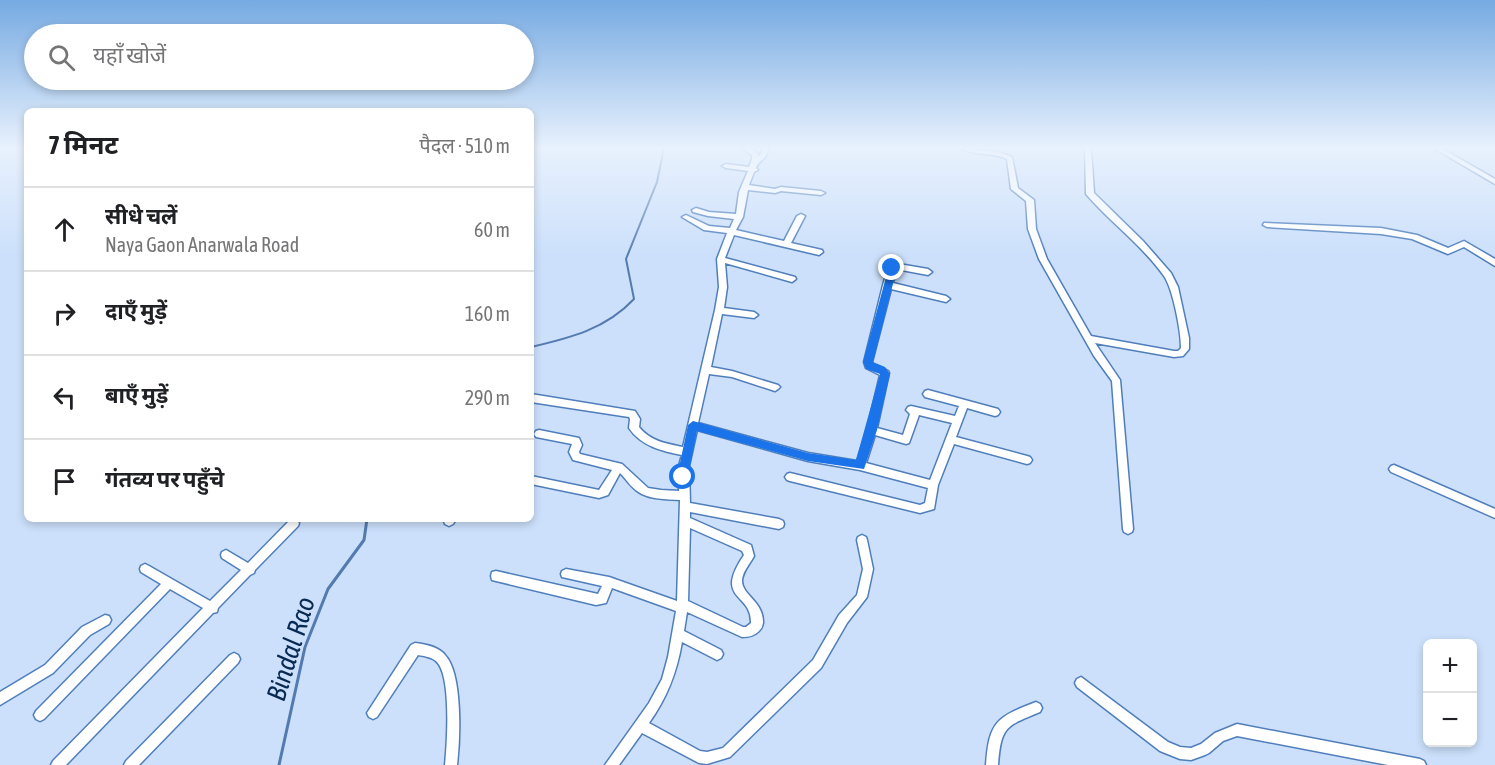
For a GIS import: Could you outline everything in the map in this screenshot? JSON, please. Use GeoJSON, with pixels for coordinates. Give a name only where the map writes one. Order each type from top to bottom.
{"type":"FeatureCollection","features":[{"type":"Feature","properties":{"kind":"street"},"geometry":{"type":"LineString","coordinates":[[611,765],[640,725],[667,681],[678,634],[682,606],[685,521],[683,477],[719,310],[723,286],[721,259],[739,217],[747,184]]}},
{"type":"Feature","properties":{"kind":"street"},"geometry":{"type":"LineString","coordinates":[[1014,184],[1015,189],[1030,200],[1032,229],[1043,259],[1089,339],[1116,380],[1128,529]]}},
{"type":"Feature","properties":{"kind":"street"},"geometry":{"type":"LineString","coordinates":[[1089,339],[1174,354],[1180,354],[1185,349],[1185,338],[1174,286],[1168,275],[1140,243],[1090,194],[1090,184]]}},
{"type":"Feature","properties":{"kind":"street"},"geometry":{"type":"LineString","coordinates":[[745,187],[821,193]]}},
{"type":"Feature","properties":{"kind":"street"},"geometry":{"type":"LineString","coordinates":[[696,210],[708,214],[739,217]]}},
{"type":"Feature","properties":{"kind":"street"},"geometry":{"type":"LineString","coordinates":[[787,244],[801,216]]}},
{"type":"Feature","properties":{"kind":"street"},"geometry":{"type":"LineString","coordinates":[[686,217],[707,228],[819,252]]}},
{"type":"Feature","properties":{"kind":"street"},"geometry":{"type":"LineString","coordinates":[[1267,225],[1381,231],[1414,237],[1448,251],[1464,244],[1495,263]]}},
{"type":"Feature","properties":{"kind":"street"},"geometry":{"type":"LineString","coordinates":[[721,259],[792,279]]}},
{"type":"Feature","properties":{"kind":"street"},"geometry":{"type":"LineString","coordinates":[[860,465],[872,430],[885,374],[869,366],[868,362],[887,285],[895,265],[928,272]]}},
{"type":"Feature","properties":{"kind":"street"},"geometry":{"type":"LineString","coordinates":[[887,285],[946,299]]}},
{"type":"Feature","properties":{"kind":"street"},"geometry":{"type":"LineString","coordinates":[[719,310],[754,315]]}},
{"type":"Feature","properties":{"kind":"street"},"geometry":{"type":"LineString","coordinates":[[705,370],[732,374],[776,387]]}},
{"type":"Feature","properties":{"kind":"street"},"geometry":{"type":"LineString","coordinates":[[928,394],[994,412]]}},
{"type":"Feature","properties":{"kind":"street"},"geometry":{"type":"LineString","coordinates":[[534,398],[632,414],[635,419],[634,428],[647,440],[687,452]]}},
{"type":"Feature","properties":{"kind":"street"},"geometry":{"type":"LineString","coordinates":[[790,477],[920,509],[930,506],[933,485],[964,404]]}},
{"type":"Feature","properties":{"kind":"street"},"geometry":{"type":"LineString","coordinates":[[872,430],[906,440],[913,410],[958,420]]}},
{"type":"Feature","properties":{"kind":"street"},"geometry":{"type":"LineString","coordinates":[[693,425],[808,457],[860,465],[933,485]]}},
{"type":"Feature","properties":{"kind":"street"},"geometry":{"type":"LineString","coordinates":[[539,434],[576,441],[574,452],[576,457],[619,467],[625,470],[633,482],[646,492],[779,524]]}},
{"type":"Feature","properties":{"kind":"street"},"geometry":{"type":"LineString","coordinates":[[950,439],[1027,460]]}},
{"type":"Feature","properties":{"kind":"street"},"geometry":{"type":"LineString","coordinates":[[534,481],[599,494],[604,492],[619,467]]}},
{"type":"Feature","properties":{"kind":"street"},"geometry":{"type":"LineString","coordinates":[[1394,469],[1495,514]]}},
{"type":"Feature","properties":{"kind":"street"},"geometry":{"type":"LineString","coordinates":[[566,574],[609,582],[682,606],[742,632],[748,632],[756,626],[756,613],[737,588],[735,580],[740,567],[749,556],[747,548],[685,521]]}},
{"type":"Feature","properties":{"kind":"street"},"geometry":{"type":"LineString","coordinates":[[57,765],[294,523]]}},
{"type":"Feature","properties":{"kind":"street"},"geometry":{"type":"LineString","coordinates":[[640,725],[699,757],[707,758],[726,753],[810,674],[823,656],[843,619],[862,597],[868,569],[862,540]]}},
{"type":"Feature","properties":{"kind":"street"},"geometry":{"type":"LineString","coordinates":[[226,555],[250,570]]}},
{"type":"Feature","properties":{"kind":"street"},"geometry":{"type":"LineString","coordinates":[[145,569],[213,608]]}},
{"type":"Feature","properties":{"kind":"street"},"geometry":{"type":"LineString","coordinates":[[496,576],[596,600],[602,598],[609,582]]}},
{"type":"Feature","properties":{"kind":"street"},"geometry":{"type":"LineString","coordinates":[[39,715],[169,583]]}},
{"type":"Feature","properties":{"kind":"street"},"geometry":{"type":"LineString","coordinates":[[0,699],[49,669],[86,631],[105,620]]}},
{"type":"Feature","properties":{"kind":"street"},"geometry":{"type":"LineString","coordinates":[[678,634],[717,654]]}},
{"type":"Feature","properties":{"kind":"street"},"geometry":{"type":"LineString","coordinates":[[373,713],[415,650],[424,650],[441,658],[447,668],[453,708],[451,765]]}},
{"type":"Feature","properties":{"kind":"street"},"geometry":{"type":"LineString","coordinates":[[130,765],[234,659]]}},
{"type":"Feature","properties":{"kind":"street"},"geometry":{"type":"LineString","coordinates":[[1081,683],[1164,747],[1180,753],[1191,754],[1205,749],[1219,737],[1237,730],[1420,765]]}},
{"type":"Feature","properties":{"kind":"street"},"geometry":{"type":"LineString","coordinates":[[992,765],[993,741],[1001,724],[1036,708]]}},
{"type":"Feature","properties":{"kind":"waterway","name":"Bindal Rao"},"geometry":{"type":"LineString","coordinates":[[534,346],[587,331],[612,318],[634,299],[626,259],[656,184]]}},
{"type":"Feature","properties":{"kind":"waterway","name":"Bindal Rao"},"geometry":{"type":"LineString","coordinates":[[279,765],[305,647],[328,589],[364,540],[367,522]]}},
{"type":"Feature","properties":{"kind":"route"},"geometry":{"type":"LineString","coordinates":[[683,477],[693,425],[808,457],[860,465],[872,430],[885,374],[881,370],[871,368],[868,362],[892,268]]}}]}
